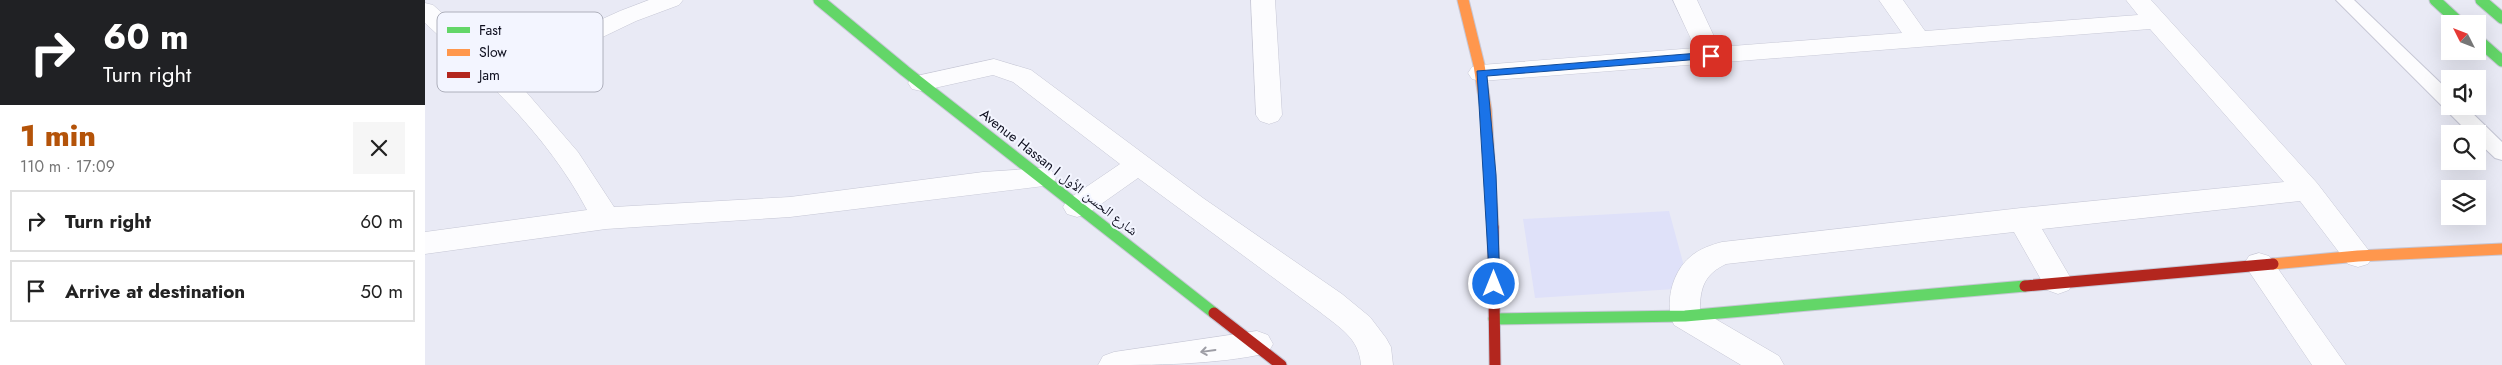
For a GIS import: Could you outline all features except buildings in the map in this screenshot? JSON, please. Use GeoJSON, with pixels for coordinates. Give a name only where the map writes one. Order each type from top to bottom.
{"type":"FeatureCollection","features":[{"type":"Feature","properties":{"kind":"main road","name":"Avenue Hassan I شارع الحسن الأول"},"geometry":{"type":"LineString","coordinates":[[819,0],[1077,207],[1257,344],[1281,365]]}},
{"type":"Feature","properties":{"kind":"main road"},"geometry":{"type":"LineString","coordinates":[[1463,0],[1481,73],[1493,222],[1495,365]]}},
{"type":"Feature","properties":{"kind":"main road"},"geometry":{"type":"LineString","coordinates":[[2435,0],[2451,15]]}},
{"type":"Feature","properties":{"kind":"main road"},"geometry":{"type":"LineString","coordinates":[[2481,0],[2502,18]]}},
{"type":"Feature","properties":{"kind":"main road"},"geometry":{"type":"LineString","coordinates":[[2486,47],[2502,61]]}},
{"type":"Feature","properties":{"kind":"main road"},"geometry":{"type":"LineString","coordinates":[[1494,319],[1685,316],[2259,264],[2502,248]]}},
{"type":"Feature","properties":{"kind":"street"},"geometry":{"type":"LineString","coordinates":[[603,27],[671,0]]}},
{"type":"Feature","properties":{"kind":"street"},"geometry":{"type":"LineString","coordinates":[[1263,0],[1269,115]]}},
{"type":"Feature","properties":{"kind":"street"},"geometry":{"type":"LineString","coordinates":[[1685,0],[1711,56]]}},
{"type":"Feature","properties":{"kind":"street"},"geometry":{"type":"LineString","coordinates":[[1891,0],[1918,38]]}},
{"type":"Feature","properties":{"kind":"street"},"geometry":{"type":"LineString","coordinates":[[2138,0],[2307,190],[2358,256]]}},
{"type":"Feature","properties":{"kind":"street"},"geometry":{"type":"LineString","coordinates":[[425,10],[437,21]]}},
{"type":"Feature","properties":{"kind":"street"},"geometry":{"type":"LineString","coordinates":[[1481,73],[2155,20]]}},
{"type":"Feature","properties":{"kind":"street"},"geometry":{"type":"LineString","coordinates":[[921,82],[994,67],[1022,76],[1139,164],[1331,303],[1359,326],[1375,347],[1377,365]]}},
{"type":"Feature","properties":{"kind":"street"},"geometry":{"type":"LineString","coordinates":[[512,92],[533,115],[585,182],[606,218]]}},
{"type":"Feature","properties":{"kind":"street"},"geometry":{"type":"LineString","coordinates":[[1077,207],[1139,164]]}},
{"type":"Feature","properties":{"kind":"street"},"geometry":{"type":"LineString","coordinates":[[425,243],[606,218],[790,207],[983,182],[1042,178]]}},
{"type":"Feature","properties":{"kind":"street"},"geometry":{"type":"LineString","coordinates":[[1768,365],[1685,316],[1687,283],[1694,271],[1706,259],[1722,253],[2307,190]]}},
{"type":"Feature","properties":{"kind":"street"},"geometry":{"type":"LineString","coordinates":[[2021,220],[2058,282]]}},
{"type":"Feature","properties":{"kind":"street"},"geometry":{"type":"LineString","coordinates":[[2259,264],[2331,365]]}},
{"type":"Feature","properties":{"kind":"street"},"geometry":{"type":"LineString","coordinates":[[1114,365],[1257,344]]}},
{"type":"Feature","properties":{"kind":"lane"},"geometry":{"type":"LineString","coordinates":[[2344,0],[2441,94]]}},
{"type":"Feature","properties":{"kind":"lane"},"geometry":{"type":"LineString","coordinates":[[2462,115],[2502,153]]}},
{"type":"Feature","properties":{"kind":"shaded area"},"geometry":{"type":"Polygon","coordinates":[[[1669,211],[1690,288],[1535,298],[1523,219],[1669,211]]]}},
{"type":"Feature","properties":{"kind":"traffic: fast"},"geometry":{"type":"LineString","coordinates":[[819,0],[905,71],[1214,313]]}},
{"type":"Feature","properties":{"kind":"traffic: fast"},"geometry":{"type":"LineString","coordinates":[[2435,0],[2451,15]]}},
{"type":"Feature","properties":{"kind":"traffic: fast"},"geometry":{"type":"LineString","coordinates":[[2481,0],[2502,18]]}},
{"type":"Feature","properties":{"kind":"traffic: fast"},"geometry":{"type":"LineString","coordinates":[[2486,47],[2502,61]]}},
{"type":"Feature","properties":{"kind":"traffic: fast"},"geometry":{"type":"LineString","coordinates":[[1494,319],[1685,316],[2025,286]]}},
{"type":"Feature","properties":{"kind":"traffic: slow"},"geometry":{"type":"LineString","coordinates":[[1463,0],[1479,65],[1486,110],[1493,227]]}},
{"type":"Feature","properties":{"kind":"traffic: slow"},"geometry":{"type":"LineString","coordinates":[[2273,264],[2358,256],[2502,249]]}},
{"type":"Feature","properties":{"kind":"traffic: jam"},"geometry":{"type":"LineString","coordinates":[[1493,227],[1495,365]]}},
{"type":"Feature","properties":{"kind":"traffic: jam"},"geometry":{"type":"LineString","coordinates":[[2025,286],[2273,264]]}},
{"type":"Feature","properties":{"kind":"traffic: jam"},"geometry":{"type":"LineString","coordinates":[[1214,313],[1281,365]]}},
{"type":"Feature","properties":{"kind":"route"},"geometry":{"type":"LineString","coordinates":[[1494,284],[1491,175],[1481,73],[1711,56]]}}]}
